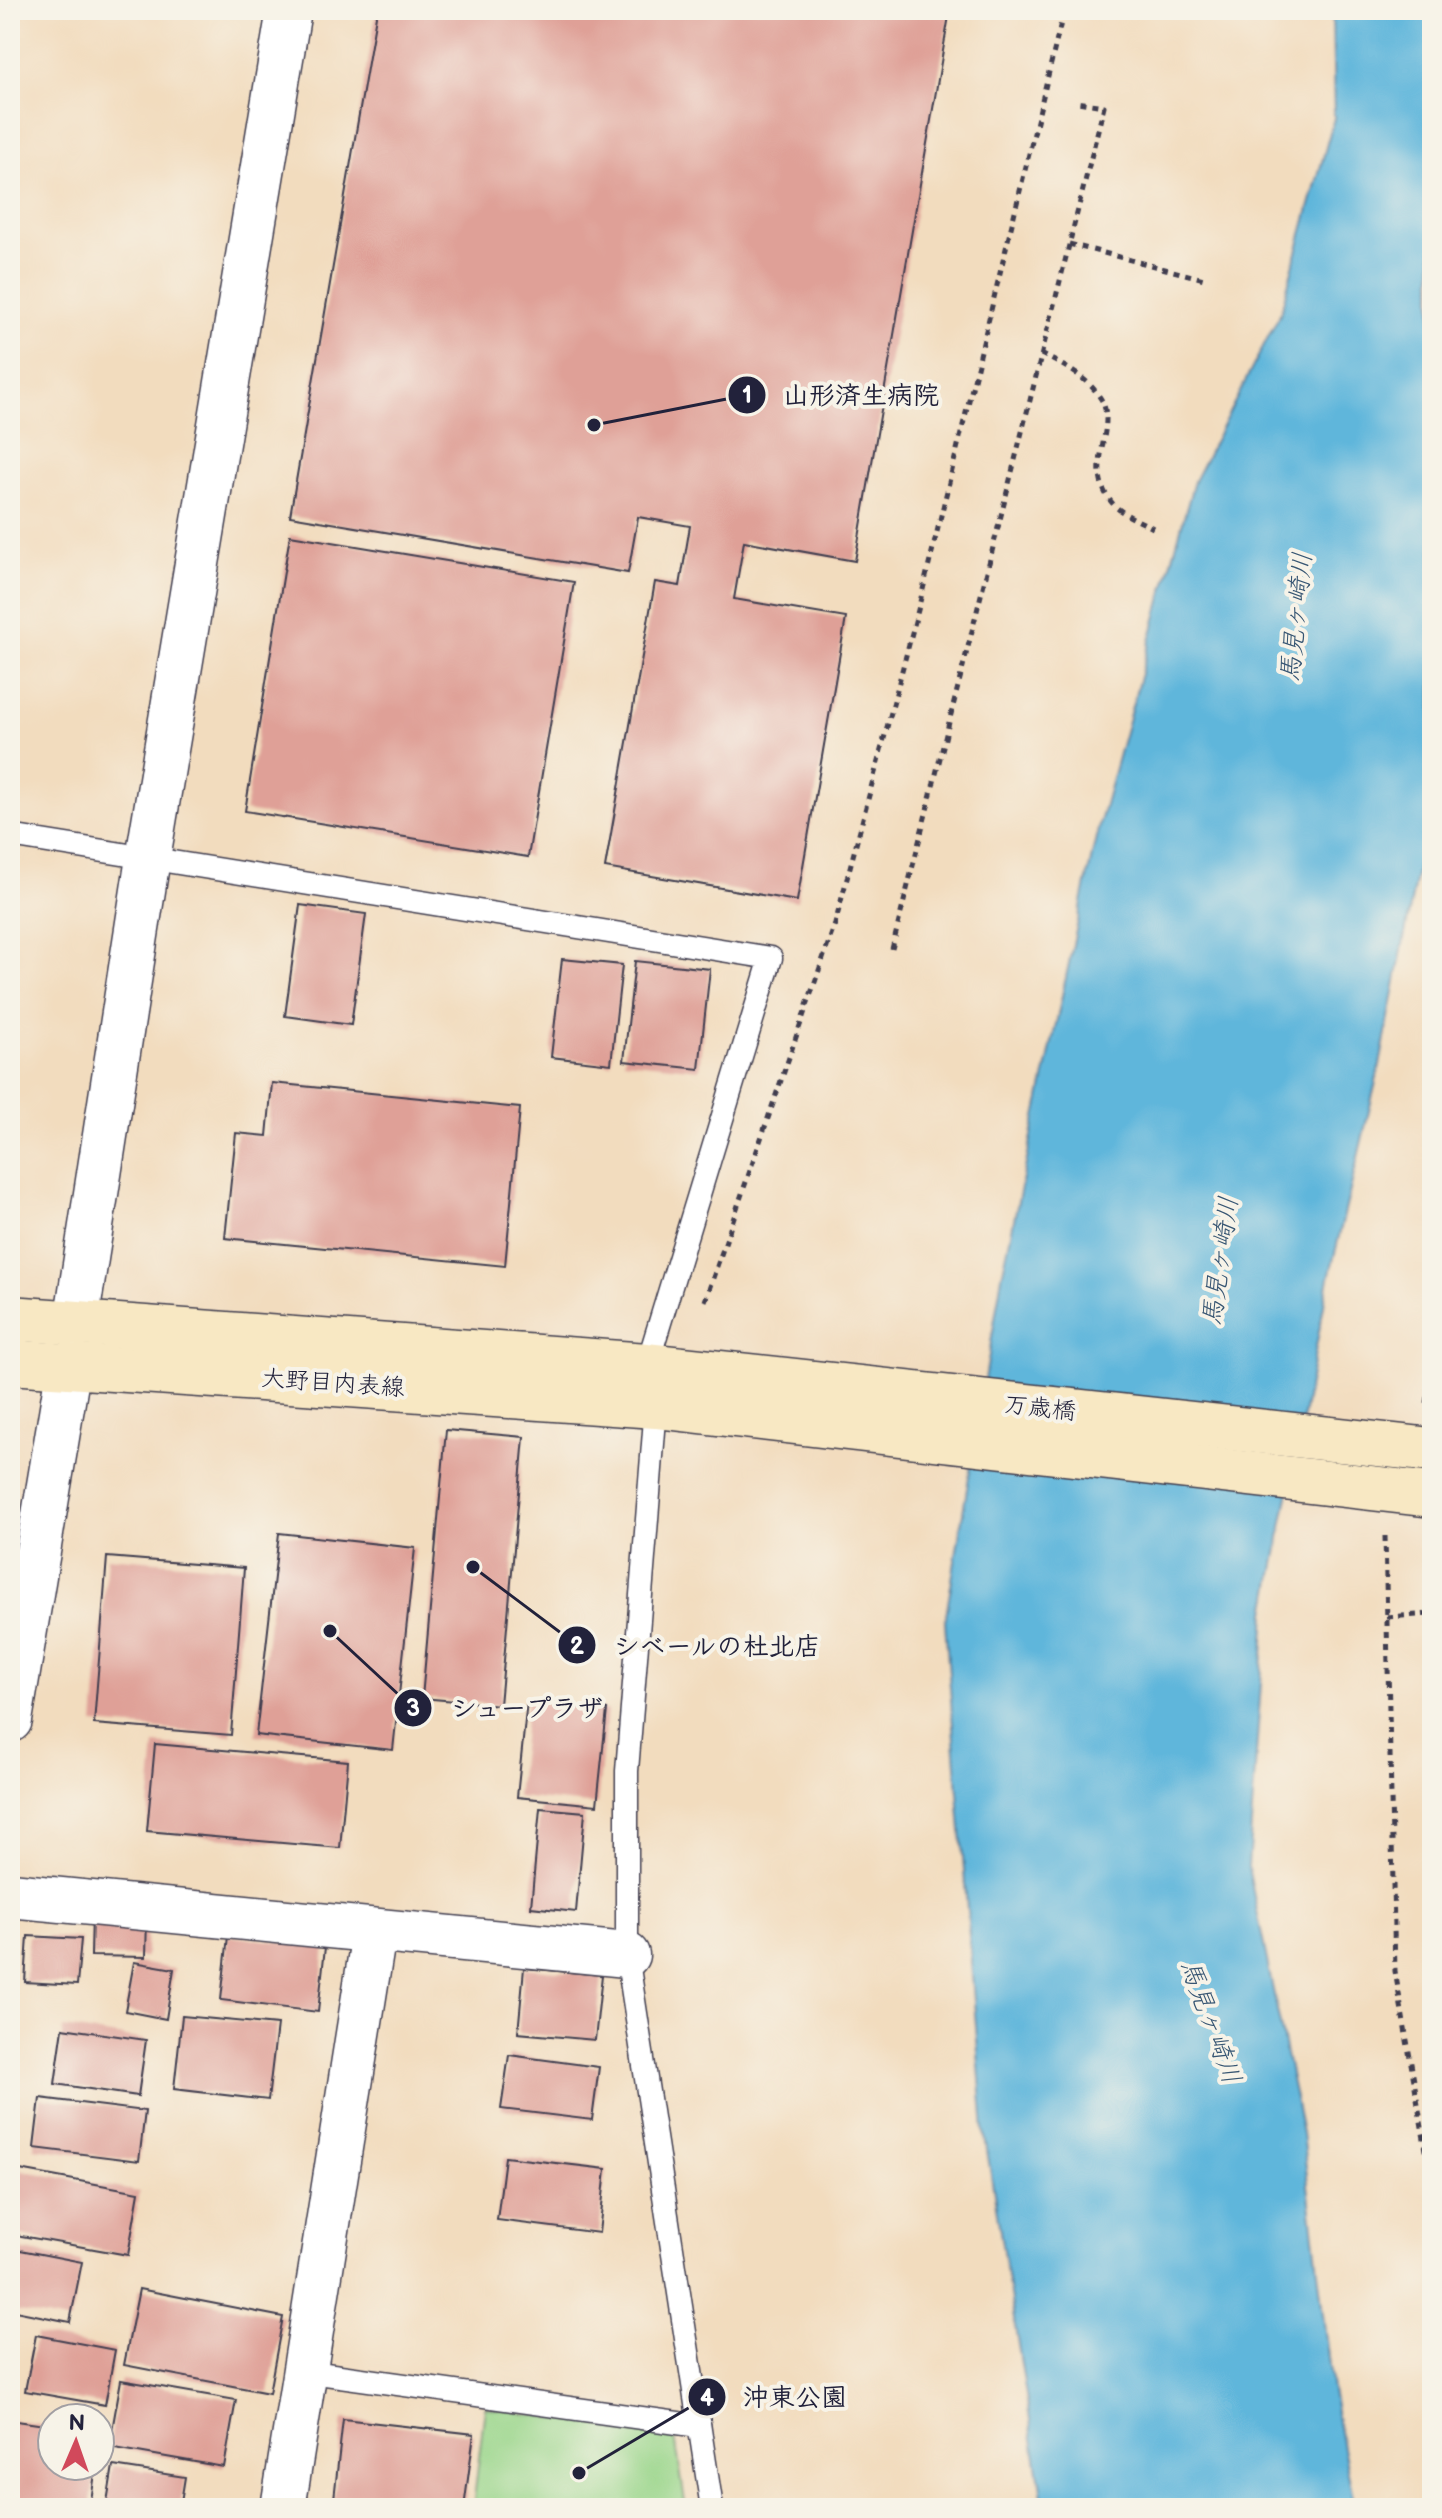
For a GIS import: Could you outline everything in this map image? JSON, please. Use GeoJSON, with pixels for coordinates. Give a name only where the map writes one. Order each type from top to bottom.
{"type":"FeatureCollection","features":[{"type":"Feature","properties":{"kind":"main road","name":"大野目内表線"},"geometry":{"type":"LineString","coordinates":[[10,1318],[72,1344],[652,1386]]}},
{"type":"Feature","properties":{"kind":"main road","name":"大野目内表線"},"geometry":{"type":"LineString","coordinates":[[10,1362],[72,1344]]}},
{"type":"Feature","properties":{"kind":"main road","name":"万歳橋"},"geometry":{"type":"LineString","coordinates":[[652,1386],[1432,1450]]}},
{"type":"Feature","properties":{"kind":"main road","name":"万歳橋"},"geometry":{"type":"LineString","coordinates":[[652,1386],[1432,1495]]}},
{"type":"Feature","properties":{"kind":"street"},"geometry":{"type":"LineString","coordinates":[[10,1720],[148,858],[289,10]]}},
{"type":"Feature","properties":{"kind":"street"},"geometry":{"type":"LineString","coordinates":[[10,1895],[374,1933],[627,1955]]}},
{"type":"Feature","properties":{"kind":"street"},"geometry":{"type":"LineString","coordinates":[[283,2508],[374,1933]]}},
{"type":"Feature","properties":{"kind":"lane"},"geometry":{"type":"LineString","coordinates":[[10,836],[771,958],[652,1386],[627,1771],[627,1955],[712,2508]]}},
{"type":"Feature","properties":{"kind":"lane"},"geometry":{"type":"LineString","coordinates":[[304,2371],[699,2426]]}},
{"type":"Feature","properties":{"kind":"path"},"geometry":{"type":"LineString","coordinates":[[705,1301],[835,924],[918,610],[1064,10]]}},
{"type":"Feature","properties":{"kind":"path"},"geometry":{"type":"LineString","coordinates":[[892,949],[1104,106],[1077,102]]}},
{"type":"Feature","properties":{"kind":"path"},"geometry":{"type":"LineString","coordinates":[[1069,244],[1208,280]]}},
{"type":"Feature","properties":{"kind":"path"},"geometry":{"type":"LineString","coordinates":[[1041,354],[1078,373],[1103,401],[1104,433],[1098,477],[1115,506],[1153,528]]}},
{"type":"Feature","properties":{"kind":"path"},"geometry":{"type":"LineString","coordinates":[[1432,1367],[1425,1403],[1432,1403]]}},
{"type":"Feature","properties":{"kind":"path"},"geometry":{"type":"LineString","coordinates":[[1385,1536],[1395,1971],[1432,2185]]}},
{"type":"Feature","properties":{"kind":"path"},"geometry":{"type":"LineString","coordinates":[[1387,1617],[1432,1614]]}},
{"type":"Feature","properties":{"kind":"green space"},"geometry":{"type":"Polygon","coordinates":[[[485,2407],[675,2437],[686,2508],[473,2508],[485,2407]]]}},
{"type":"Feature","properties":{"kind":"water","name":"馬見ヶ崎川"},"geometry":{"type":"Polygon","coordinates":[[[1332,10],[1432,10],[1432,792],[1380,1065],[1329,1278],[1266,1612],[1248,1867],[1302,2133],[1332,2391],[1355,2508],[1044,2508],[984,2131],[945,1622],[1002,1276],[1096,837],[1194,481],[1280,314],[1334,118],[1332,10]]]}},
{"type":"Feature","properties":{"kind":"building"},"geometry":{"type":"Polygon","coordinates":[[[377,10],[950,10],[855,561],[744,541],[734,599],[846,618],[797,901],[605,868],[655,582],[680,586],[690,526],[638,517],[628,573],[290,516],[377,10]]]}},
{"type":"Feature","properties":{"kind":"building"},"geometry":{"type":"Polygon","coordinates":[[[290,535],[574,582],[528,857],[245,811],[290,535]]]}},
{"type":"Feature","properties":{"kind":"building"},"geometry":{"type":"Polygon","coordinates":[[[300,905],[366,914],[351,1025],[285,1016],[300,905]]]}},
{"type":"Feature","properties":{"kind":"building"},"geometry":{"type":"Polygon","coordinates":[[[562,959],[622,965],[611,1064],[551,1057],[562,959]]]}},
{"type":"Feature","properties":{"kind":"building"},"geometry":{"type":"Polygon","coordinates":[[[635,961],[710,969],[699,1069],[624,1061],[635,961]]]}},
{"type":"Feature","properties":{"kind":"building"},"geometry":{"type":"Polygon","coordinates":[[[272,1083],[520,1108],[505,1266],[225,1238],[236,1133],[267,1136],[272,1083]]]}},
{"type":"Feature","properties":{"kind":"building"},"geometry":{"type":"Polygon","coordinates":[[[446,1430],[524,1437],[500,1705],[422,1698],[446,1430]]]}},
{"type":"Feature","properties":{"kind":"building"},"geometry":{"type":"Polygon","coordinates":[[[279,1533],[415,1548],[393,1750],[256,1735],[279,1533]]]}},
{"type":"Feature","properties":{"kind":"building"},"geometry":{"type":"Polygon","coordinates":[[[107,1557],[244,1568],[231,1735],[94,1724],[107,1557]]]}},
{"type":"Feature","properties":{"kind":"building"},"geometry":{"type":"Polygon","coordinates":[[[527,1701],[607,1710],[597,1805],[517,1797],[527,1701]]]}},
{"type":"Feature","properties":{"kind":"building"},"geometry":{"type":"Polygon","coordinates":[[[155,1744],[348,1761],[340,1848],[147,1831],[155,1744]]]}},
{"type":"Feature","properties":{"kind":"building"},"geometry":{"type":"Polygon","coordinates":[[[540,1808],[585,1812],[576,1912],[531,1907],[540,1808]]]}},
{"type":"Feature","properties":{"kind":"building"},"geometry":{"type":"Polygon","coordinates":[[[92,1915],[147,1917],[146,1957],[91,1956],[92,1915]]]}},
{"type":"Feature","properties":{"kind":"building"},"geometry":{"type":"Polygon","coordinates":[[[28,1936],[81,1939],[77,1985],[25,1982],[28,1936]]]}},
{"type":"Feature","properties":{"kind":"building"},"geometry":{"type":"Polygon","coordinates":[[[228,1936],[325,1947],[318,2012],[221,2000],[228,1936]]]}},
{"type":"Feature","properties":{"kind":"building"},"geometry":{"type":"Polygon","coordinates":[[[134,1962],[174,1969],[166,2019],[125,2011],[134,1962]]]}},
{"type":"Feature","properties":{"kind":"building"},"geometry":{"type":"Polygon","coordinates":[[[524,1968],[602,1975],[595,2040],[518,2033],[524,1968]]]}},
{"type":"Feature","properties":{"kind":"building"},"geometry":{"type":"Polygon","coordinates":[[[182,2016],[277,2025],[268,2100],[174,2089],[182,2016]]]}},
{"type":"Feature","properties":{"kind":"building"},"geometry":{"type":"Polygon","coordinates":[[[63,2028],[146,2040],[138,2096],[55,2084],[63,2028]]]}},
{"type":"Feature","properties":{"kind":"building"},"geometry":{"type":"Polygon","coordinates":[[[509,2055],[599,2067],[592,2120],[501,2109],[509,2055]]]}},
{"type":"Feature","properties":{"kind":"building"},"geometry":{"type":"Polygon","coordinates":[[[40,2098],[145,2111],[139,2161],[34,2148],[40,2098]]]}},
{"type":"Feature","properties":{"kind":"building"},"geometry":{"type":"Polygon","coordinates":[[[505,2157],[606,2169],[599,2233],[497,2220],[505,2157]]]}},
{"type":"Feature","properties":{"kind":"building"},"geometry":{"type":"Polygon","coordinates":[[[20,2170],[139,2192],[128,2255],[10,2234],[20,2170]]]}},
{"type":"Feature","properties":{"kind":"building"},"geometry":{"type":"Polygon","coordinates":[[[10,2248],[82,2262],[70,2322],[10,2310],[10,2248]]]}},
{"type":"Feature","properties":{"kind":"building"},"geometry":{"type":"Polygon","coordinates":[[[139,2289],[283,2317],[269,2393],[124,2365],[139,2289]]]}},
{"type":"Feature","properties":{"kind":"building"},"geometry":{"type":"Polygon","coordinates":[[[36,2335],[115,2350],[106,2402],[25,2391],[36,2335]]]}},
{"type":"Feature","properties":{"kind":"building"},"geometry":{"type":"Polygon","coordinates":[[[121,2380],[236,2400],[224,2467],[116,2448],[116,2408],[121,2380]]]}},
{"type":"Feature","properties":{"kind":"building"},"geometry":{"type":"Polygon","coordinates":[[[343,2419],[474,2434],[464,2508],[333,2508],[343,2419]]]}},
{"type":"Feature","properties":{"kind":"building"},"geometry":{"type":"Polygon","coordinates":[[[10,2420],[36,2424],[36,2482],[94,2482],[90,2508],[10,2508],[10,2420]]]}},
{"type":"Feature","properties":{"kind":"building"},"geometry":{"type":"Polygon","coordinates":[[[116,2466],[185,2477],[180,2508],[106,2508],[110,2482],[116,2482],[116,2466]]]}},
{"type":"Feature","properties":{"kind":"place","name":"山形済生病院"},"geometry":{"type":"Point","coordinates":[594,425]}},
{"type":"Feature","properties":{"kind":"place","name":"シベールの杜北店"},"geometry":{"type":"Point","coordinates":[473,1567]}},
{"type":"Feature","properties":{"kind":"place","name":"シュープラザ"},"geometry":{"type":"Point","coordinates":[330,1631]}},
{"type":"Feature","properties":{"kind":"place","name":"沖東公園"},"geometry":{"type":"Point","coordinates":[579,2473]}}]}
